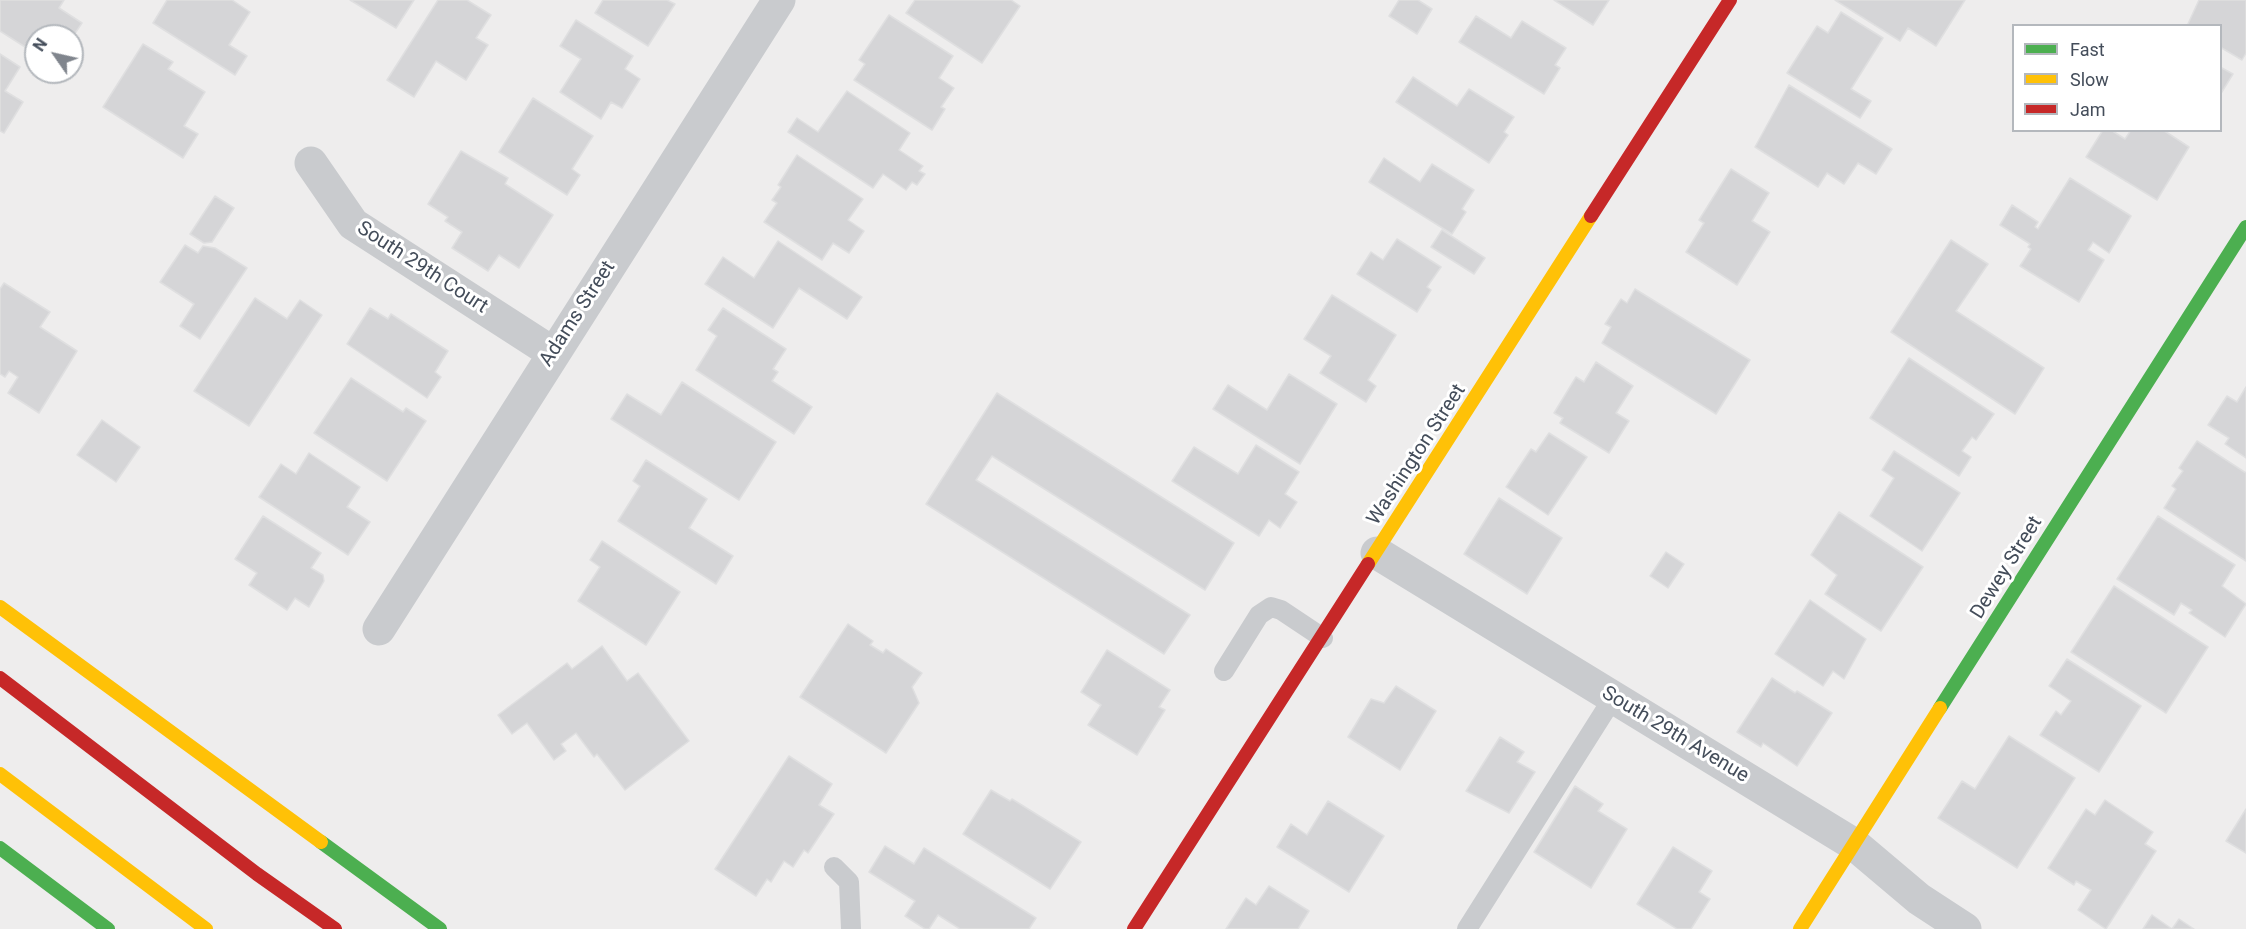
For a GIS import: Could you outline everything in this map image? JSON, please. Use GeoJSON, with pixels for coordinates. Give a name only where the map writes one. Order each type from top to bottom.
{"type":"FeatureCollection","features":[{"type":"Feature","properties":{"kind":"main road","name":"Washington Street"},"geometry":{"type":"LineString","coordinates":[[1134,929],[1323,638],[1730,0]]}},
{"type":"Feature","properties":{"kind":"main road","name":"Dewey Street"},"geometry":{"type":"LineString","coordinates":[[1800,929],[2246,227]]}},
{"type":"Feature","properties":{"kind":"main road"},"geometry":{"type":"LineString","coordinates":[[0,591],[44,641]]}},
{"type":"Feature","properties":{"kind":"main road"},"geometry":{"type":"LineString","coordinates":[[0,607],[440,929]]}},
{"type":"Feature","properties":{"kind":"main road"},"geometry":{"type":"LineString","coordinates":[[0,678],[256,874],[335,929]]}},
{"type":"Feature","properties":{"kind":"main road"},"geometry":{"type":"LineString","coordinates":[[0,774],[206,929]]}},
{"type":"Feature","properties":{"kind":"main road"},"geometry":{"type":"LineString","coordinates":[[0,848],[108,929]]}},
{"type":"Feature","properties":{"kind":"street","name":"Adams Street"},"geometry":{"type":"LineString","coordinates":[[379,629],[779,0]]}},
{"type":"Feature","properties":{"kind":"street","name":"South 29th Court"},"geometry":{"type":"LineString","coordinates":[[311,163],[353,224],[553,353]]}},
{"type":"Feature","properties":{"kind":"street","name":"South 29th Avenue"},"geometry":{"type":"LineString","coordinates":[[1377,553],[1855,845],[1918,899],[1965,929]]}},
{"type":"Feature","properties":{"kind":"lane"},"geometry":{"type":"LineString","coordinates":[[1224,671],[1259,615],[1271,607],[1281,610],[1323,638]]}},
{"type":"Feature","properties":{"kind":"lane"},"geometry":{"type":"LineString","coordinates":[[1467,929],[1613,698]]}},
{"type":"Feature","properties":{"kind":"lane"},"geometry":{"type":"LineString","coordinates":[[834,867],[849,882],[851,929]]}},
{"type":"Feature","properties":{"kind":"building"},"geometry":{"type":"Polygon","coordinates":[[[0,0],[64,0],[59,8],[82,23],[24,24],[24,46],[0,31],[0,0]]]}},
{"type":"Feature","properties":{"kind":"building"},"geometry":{"type":"Polygon","coordinates":[[[167,0],[232,0],[250,12],[229,45],[247,56],[235,75],[153,23],[167,0]]]}},
{"type":"Feature","properties":{"kind":"building"},"geometry":{"type":"Polygon","coordinates":[[[350,0],[414,0],[396,28],[350,0]]]}},
{"type":"Feature","properties":{"kind":"building"},"geometry":{"type":"Polygon","coordinates":[[[438,0],[467,0],[491,15],[476,38],[488,45],[466,80],[436,61],[414,97],[387,80],[438,0]]]}},
{"type":"Feature","properties":{"kind":"building"},"geometry":{"type":"Polygon","coordinates":[[[603,0],[667,0],[675,4],[648,46],[595,13],[603,0]]]}},
{"type":"Feature","properties":{"kind":"building"},"geometry":{"type":"Polygon","coordinates":[[[915,0],[1011,0],[1020,6],[982,63],[906,13],[915,0]]]}},
{"type":"Feature","properties":{"kind":"building"},"geometry":{"type":"Polygon","coordinates":[[[1399,0],[1418,0],[1432,9],[1417,34],[1389,16],[1399,0]]]}},
{"type":"Feature","properties":{"kind":"building"},"geometry":{"type":"Polygon","coordinates":[[[1554,0],[1609,0],[1593,25],[1554,0]]]}},
{"type":"Feature","properties":{"kind":"building"},"geometry":{"type":"Polygon","coordinates":[[[1835,0],[1965,0],[1936,46],[1908,28],[1900,41],[1835,0]]]}},
{"type":"Feature","properties":{"kind":"building"},"geometry":{"type":"Polygon","coordinates":[[[2199,0],[2246,0],[2246,53],[2242,60],[2222,48],[2222,24],[2188,24],[2199,0]]]}},
{"type":"Feature","properties":{"kind":"building"},"geometry":{"type":"Polygon","coordinates":[[[1841,12],[1883,38],[1851,89],[1871,101],[1860,118],[1787,73],[1817,26],[1828,33],[1841,12]]]}},
{"type":"Feature","properties":{"kind":"building"},"geometry":{"type":"Polygon","coordinates":[[[889,15],[953,56],[939,78],[954,88],[941,107],[945,109],[932,130],[854,80],[865,64],[859,60],[889,15]]]}},
{"type":"Feature","properties":{"kind":"building"},"geometry":{"type":"Polygon","coordinates":[[[1476,16],[1511,38],[1522,21],[1566,48],[1555,65],[1560,68],[1544,94],[1459,42],[1476,16]]]}},
{"type":"Feature","properties":{"kind":"building"},"geometry":{"type":"Polygon","coordinates":[[[576,20],[633,56],[625,69],[640,79],[622,108],[611,102],[601,119],[560,92],[581,59],[560,46],[576,20]]]}},
{"type":"Feature","properties":{"kind":"building"},"geometry":{"type":"Polygon","coordinates":[[[143,44],[173,62],[168,69],[205,92],[184,126],[198,134],[183,158],[103,107],[143,44]]]}},
{"type":"Feature","properties":{"kind":"building"},"geometry":{"type":"Polygon","coordinates":[[[0,54],[20,67],[5,91],[23,102],[4,133],[0,131],[0,54]]]}},
{"type":"Feature","properties":{"kind":"building"},"geometry":{"type":"Polygon","coordinates":[[[2222,68],[2233,74],[2222,92],[2222,68]]]}},
{"type":"Feature","properties":{"kind":"building"},"geometry":{"type":"Polygon","coordinates":[[[1413,77],[1457,106],[1469,89],[1514,117],[1504,132],[1508,135],[1489,163],[1396,102],[1413,77]]]}},
{"type":"Feature","properties":{"kind":"building"},"geometry":{"type":"Polygon","coordinates":[[[1789,85],[1892,149],[1876,174],[1858,163],[1844,184],[1827,173],[1818,187],[1755,147],[1789,85]]]}},
{"type":"Feature","properties":{"kind":"building"},"geometry":{"type":"Polygon","coordinates":[[[847,91],[910,133],[899,150],[923,166],[919,171],[925,174],[917,185],[912,182],[906,190],[883,174],[873,188],[788,132],[797,118],[818,132],[847,91]]]}},
{"type":"Feature","properties":{"kind":"building"},"geometry":{"type":"Polygon","coordinates":[[[533,98],[593,136],[572,169],[580,175],[567,195],[499,152],[533,98]]]}},
{"type":"Feature","properties":{"kind":"building"},"geometry":{"type":"Polygon","coordinates":[[[2102,132],[2114,132],[2125,139],[2130,132],[2166,132],[2189,147],[2157,200],[2086,157],[2102,132]]]}},
{"type":"Feature","properties":{"kind":"building"},"geometry":{"type":"Polygon","coordinates":[[[461,151],[508,178],[505,184],[553,215],[519,268],[499,255],[488,271],[452,248],[462,232],[445,221],[448,217],[428,204],[461,151]]]}},
{"type":"Feature","properties":{"kind":"building"},"geometry":{"type":"Polygon","coordinates":[[[797,155],[863,199],[848,220],[864,231],[849,253],[833,243],[822,260],[764,222],[777,203],[772,200],[781,187],[778,185],[797,155]]]}},
{"type":"Feature","properties":{"kind":"building"},"geometry":{"type":"Polygon","coordinates":[[[1384,158],[1420,182],[1432,164],[1474,190],[1462,209],[1466,212],[1452,234],[1369,182],[1384,158]]]}},
{"type":"Feature","properties":{"kind":"building"},"geometry":{"type":"Polygon","coordinates":[[[1731,169],[1769,193],[1752,221],[1770,232],[1737,285],[1686,252],[1704,223],[1699,220],[1731,169]]]}},
{"type":"Feature","properties":{"kind":"building"},"geometry":{"type":"Polygon","coordinates":[[[2070,178],[2131,216],[2109,253],[2093,242],[2088,250],[2104,260],[2079,302],[2020,266],[2031,249],[2028,247],[2030,244],[2000,225],[2012,205],[2038,222],[2035,227],[2038,229],[2070,178]]]}},
{"type":"Feature","properties":{"kind":"building"},"geometry":{"type":"Polygon","coordinates":[[[215,196],[234,208],[212,242],[204,243],[190,234],[215,196]]]}},
{"type":"Feature","properties":{"kind":"building"},"geometry":{"type":"Polygon","coordinates":[[[1442,230],[1485,258],[1474,274],[1431,247],[1442,230]]]}},
{"type":"Feature","properties":{"kind":"building"},"geometry":{"type":"Polygon","coordinates":[[[1397,239],[1441,267],[1427,287],[1431,290],[1417,312],[1357,274],[1371,252],[1383,260],[1397,239]]]}},
{"type":"Feature","properties":{"kind":"building"},"geometry":{"type":"Polygon","coordinates":[[[1951,240],[1988,264],[1956,311],[2044,368],[2015,414],[1891,332],[1951,240]]]}},
{"type":"Feature","properties":{"kind":"building"},"geometry":{"type":"Polygon","coordinates":[[[778,241],[862,297],[847,319],[799,288],[773,328],[705,284],[723,257],[754,278],[778,241]]]}},
{"type":"Feature","properties":{"kind":"building"},"geometry":{"type":"Polygon","coordinates":[[[185,245],[198,253],[203,246],[215,248],[247,268],[200,339],[180,326],[194,304],[160,282],[185,245]]]}},
{"type":"Feature","properties":{"kind":"building"},"geometry":{"type":"Polygon","coordinates":[[[4,283],[50,312],[40,327],[77,351],[39,413],[8,393],[18,377],[9,371],[5,377],[0,374],[0,289],[4,283]]]}},
{"type":"Feature","properties":{"kind":"building"},"geometry":{"type":"Polygon","coordinates":[[[1635,289],[1750,360],[1716,414],[1602,343],[1611,327],[1605,324],[1621,299],[1627,303],[1635,289]]]}},
{"type":"Feature","properties":{"kind":"building"},"geometry":{"type":"Polygon","coordinates":[[[1332,295],[1396,335],[1368,380],[1376,386],[1366,402],[1320,373],[1331,356],[1304,339],[1332,295]]]}},
{"type":"Feature","properties":{"kind":"building"},"geometry":{"type":"Polygon","coordinates":[[[255,298],[287,319],[300,300],[322,315],[249,426],[194,391],[255,298]]]}},
{"type":"Feature","properties":{"kind":"building"},"geometry":{"type":"Polygon","coordinates":[[[370,308],[388,319],[391,314],[448,351],[435,372],[441,377],[427,398],[347,344],[370,308]]]}},
{"type":"Feature","properties":{"kind":"building"},"geometry":{"type":"Polygon","coordinates":[[[723,308],[786,349],[773,369],[778,372],[772,381],[812,407],[794,434],[696,370],[717,336],[708,330],[723,308]]]}},
{"type":"Feature","properties":{"kind":"building"},"geometry":{"type":"Polygon","coordinates":[[[1909,358],[1994,414],[1976,440],[1972,437],[1962,451],[1971,457],[1959,476],[1870,418],[1909,358]]]}},
{"type":"Feature","properties":{"kind":"building"},"geometry":{"type":"Polygon","coordinates":[[[1596,362],[1633,386],[1616,413],[1629,421],[1609,453],[1560,423],[1563,418],[1554,413],[1576,377],[1584,382],[1596,362]]]}},
{"type":"Feature","properties":{"kind":"building"},"geometry":{"type":"Polygon","coordinates":[[[1289,374],[1337,404],[1300,464],[1213,409],[1228,385],[1267,410],[1289,374]]]}},
{"type":"Feature","properties":{"kind":"building"},"geometry":{"type":"Polygon","coordinates":[[[351,378],[403,412],[406,408],[426,421],[387,481],[314,433],[351,378]]]}},
{"type":"Feature","properties":{"kind":"building"},"geometry":{"type":"Polygon","coordinates":[[[682,382],[776,442],[739,500],[611,419],[627,394],[661,415],[682,382]]]}},
{"type":"Feature","properties":{"kind":"building"},"geometry":{"type":"Polygon","coordinates":[[[2246,387],[2246,458],[2225,444],[2229,438],[2208,425],[2227,396],[2237,402],[2246,387]]]}},
{"type":"Feature","properties":{"kind":"building"},"geometry":{"type":"Polygon","coordinates":[[[997,393],[1234,543],[1205,590],[992,456],[976,480],[1190,615],[1164,654],[926,504],[997,393]]]}},
{"type":"Feature","properties":{"kind":"building"},"geometry":{"type":"Polygon","coordinates":[[[102,420],[140,447],[116,482],[77,455],[102,420]]]}},
{"type":"Feature","properties":{"kind":"building"},"geometry":{"type":"Polygon","coordinates":[[[1549,433],[1587,457],[1548,515],[1506,487],[1531,449],[1536,452],[1549,433]]]}},
{"type":"Feature","properties":{"kind":"building"},"geometry":{"type":"Polygon","coordinates":[[[2197,441],[2246,473],[2246,561],[2164,508],[2176,489],[2172,486],[2183,471],[2179,468],[2197,441]]]}},
{"type":"Feature","properties":{"kind":"building"},"geometry":{"type":"Polygon","coordinates":[[[1256,445],[1299,472],[1285,494],[1297,502],[1280,528],[1269,520],[1259,536],[1172,481],[1194,447],[1238,474],[1256,445]]]}},
{"type":"Feature","properties":{"kind":"building"},"geometry":{"type":"Polygon","coordinates":[[[1894,451],[1960,493],[1922,551],[1870,516],[1894,478],[1882,470],[1894,451]]]}},
{"type":"Feature","properties":{"kind":"building"},"geometry":{"type":"Polygon","coordinates":[[[309,453],[360,487],[347,507],[370,522],[348,555],[259,497],[281,464],[296,474],[309,453]]]}},
{"type":"Feature","properties":{"kind":"building"},"geometry":{"type":"Polygon","coordinates":[[[646,460],[707,499],[689,528],[733,556],[716,584],[618,521],[640,486],[633,481],[646,460]]]}},
{"type":"Feature","properties":{"kind":"building"},"geometry":{"type":"Polygon","coordinates":[[[1499,498],[1562,538],[1527,594],[1464,554],[1499,498]]]}},
{"type":"Feature","properties":{"kind":"building"},"geometry":{"type":"Polygon","coordinates":[[[1839,512],[1923,567],[1881,631],[1825,594],[1837,575],[1811,555],[1839,512]]]}},
{"type":"Feature","properties":{"kind":"building"},"geometry":{"type":"Polygon","coordinates":[[[263,516],[321,553],[311,568],[323,575],[324,581],[309,607],[295,598],[287,610],[249,585],[257,573],[235,559],[263,516]]]}},
{"type":"Feature","properties":{"kind":"building"},"geometry":{"type":"Polygon","coordinates":[[[2158,516],[2235,565],[2222,586],[2246,604],[2225,637],[2189,613],[2192,610],[2181,603],[2174,615],[2117,579],[2158,516]]]}},
{"type":"Feature","properties":{"kind":"building"},"geometry":{"type":"Polygon","coordinates":[[[602,541],[680,592],[646,645],[578,601],[600,567],[590,560],[602,541]]]}},
{"type":"Feature","properties":{"kind":"building"},"geometry":{"type":"Polygon","coordinates":[[[1666,552],[1684,564],[1668,588],[1650,576],[1666,552]]]}},
{"type":"Feature","properties":{"kind":"building"},"geometry":{"type":"Polygon","coordinates":[[[2114,586],[2208,647],[2166,713],[2071,652],[2114,586]]]}},
{"type":"Feature","properties":{"kind":"building"},"geometry":{"type":"Polygon","coordinates":[[[1810,600],[1866,639],[1844,679],[1833,671],[1823,686],[1775,654],[1810,600]]]}},
{"type":"Feature","properties":{"kind":"building"},"geometry":{"type":"Polygon","coordinates":[[[848,624],[873,641],[870,645],[883,653],[886,649],[922,673],[912,687],[919,703],[886,753],[800,697],[848,624]]]}},
{"type":"Feature","properties":{"kind":"building"},"geometry":{"type":"Polygon","coordinates":[[[602,646],[627,681],[638,673],[689,741],[625,790],[597,754],[594,757],[576,733],[561,744],[566,751],[554,760],[527,723],[512,734],[498,715],[567,663],[572,669],[602,646]]]}},
{"type":"Feature","properties":{"kind":"building"},"geometry":{"type":"Polygon","coordinates":[[[1107,650],[1170,690],[1159,707],[1165,710],[1137,755],[1088,725],[1101,705],[1081,692],[1107,650]]]}},
{"type":"Feature","properties":{"kind":"building"},"geometry":{"type":"Polygon","coordinates":[[[2067,659],[2141,706],[2099,772],[2040,735],[2056,711],[2061,715],[2071,701],[2049,686],[2067,659]]]}},
{"type":"Feature","properties":{"kind":"building"},"geometry":{"type":"Polygon","coordinates":[[[1772,678],[1832,713],[1797,766],[1763,743],[1761,747],[1737,732],[1772,678]]]}},
{"type":"Feature","properties":{"kind":"building"},"geometry":{"type":"Polygon","coordinates":[[[1396,686],[1436,711],[1400,770],[1348,737],[1371,699],[1384,703],[1396,686]]]}},
{"type":"Feature","properties":{"kind":"building"},"geometry":{"type":"Polygon","coordinates":[[[2009,736],[2075,778],[2017,868],[1938,818],[1962,781],[1975,789],[2009,736]]]}},
{"type":"Feature","properties":{"kind":"building"},"geometry":{"type":"Polygon","coordinates":[[[1500,737],[1524,752],[1517,762],[1535,772],[1509,813],[1466,791],[1500,737]]]}},
{"type":"Feature","properties":{"kind":"building"},"geometry":{"type":"Polygon","coordinates":[[[789,756],[832,784],[819,805],[834,814],[808,853],[804,850],[793,867],[784,861],[771,882],[767,879],[756,896],[715,869],[789,756]]]}},
{"type":"Feature","properties":{"kind":"building"},"geometry":{"type":"Polygon","coordinates":[[[1575,786],[1603,804],[1598,811],[1627,829],[1591,888],[1534,852],[1575,786]]]}},
{"type":"Feature","properties":{"kind":"building"},"geometry":{"type":"Polygon","coordinates":[[[991,790],[1010,801],[1012,799],[1081,842],[1050,889],[963,834],[991,790]]]}},
{"type":"Feature","properties":{"kind":"building"},"geometry":{"type":"Polygon","coordinates":[[[2105,800],[2153,832],[2145,844],[2156,851],[2106,929],[2078,910],[2091,890],[2076,881],[2074,885],[2048,868],[2086,809],[2095,815],[2105,800]]]}},
{"type":"Feature","properties":{"kind":"building"},"geometry":{"type":"Polygon","coordinates":[[[1328,801],[1384,836],[1349,892],[1277,847],[1291,824],[1307,835],[1328,801]]]}},
{"type":"Feature","properties":{"kind":"building"},"geometry":{"type":"Polygon","coordinates":[[[2246,809],[2246,853],[2226,841],[2246,809]]]}},
{"type":"Feature","properties":{"kind":"building"},"geometry":{"type":"Polygon","coordinates":[[[885,846],[914,864],[924,848],[1036,918],[1029,929],[960,929],[938,915],[929,929],[925,929],[905,916],[915,901],[869,872],[885,846]]]}},
{"type":"Feature","properties":{"kind":"building"},"geometry":{"type":"Polygon","coordinates":[[[1673,847],[1712,871],[1699,892],[1710,899],[1691,929],[1677,929],[1637,904],[1673,847]]]}},
{"type":"Feature","properties":{"kind":"building"},"geometry":{"type":"Polygon","coordinates":[[[1269,886],[1309,911],[1298,929],[1226,929],[1246,898],[1256,905],[1269,886]]]}},
{"type":"Feature","properties":{"kind":"building"},"geometry":{"type":"Polygon","coordinates":[[[2152,915],[2172,929],[2143,929],[2152,915]]]}},
{"type":"Feature","properties":{"kind":"building"},"geometry":{"type":"Polygon","coordinates":[[[2179,919],[2194,929],[2172,929],[2179,919]]]}},
{"type":"Feature","properties":{"kind":"traffic: fast"},"geometry":{"type":"LineString","coordinates":[[1940,708],[2246,227]]}},
{"type":"Feature","properties":{"kind":"traffic: fast"},"geometry":{"type":"LineString","coordinates":[[321,842],[440,929]]}},
{"type":"Feature","properties":{"kind":"traffic: fast"},"geometry":{"type":"LineString","coordinates":[[0,848],[108,929]]}},
{"type":"Feature","properties":{"kind":"traffic: slow"},"geometry":{"type":"LineString","coordinates":[[1368,564],[1591,216]]}},
{"type":"Feature","properties":{"kind":"traffic: slow"},"geometry":{"type":"LineString","coordinates":[[0,607],[321,842]]}},
{"type":"Feature","properties":{"kind":"traffic: slow"},"geometry":{"type":"LineString","coordinates":[[1800,929],[1940,708]]}},
{"type":"Feature","properties":{"kind":"traffic: slow"},"geometry":{"type":"LineString","coordinates":[[0,774],[206,929]]}},
{"type":"Feature","properties":{"kind":"traffic: jam"},"geometry":{"type":"LineString","coordinates":[[1591,216],[1730,0]]}},
{"type":"Feature","properties":{"kind":"traffic: jam"},"geometry":{"type":"LineString","coordinates":[[1134,929],[1368,564]]}},
{"type":"Feature","properties":{"kind":"traffic: jam"},"geometry":{"type":"LineString","coordinates":[[0,678],[257,874],[335,929]]}}]}
